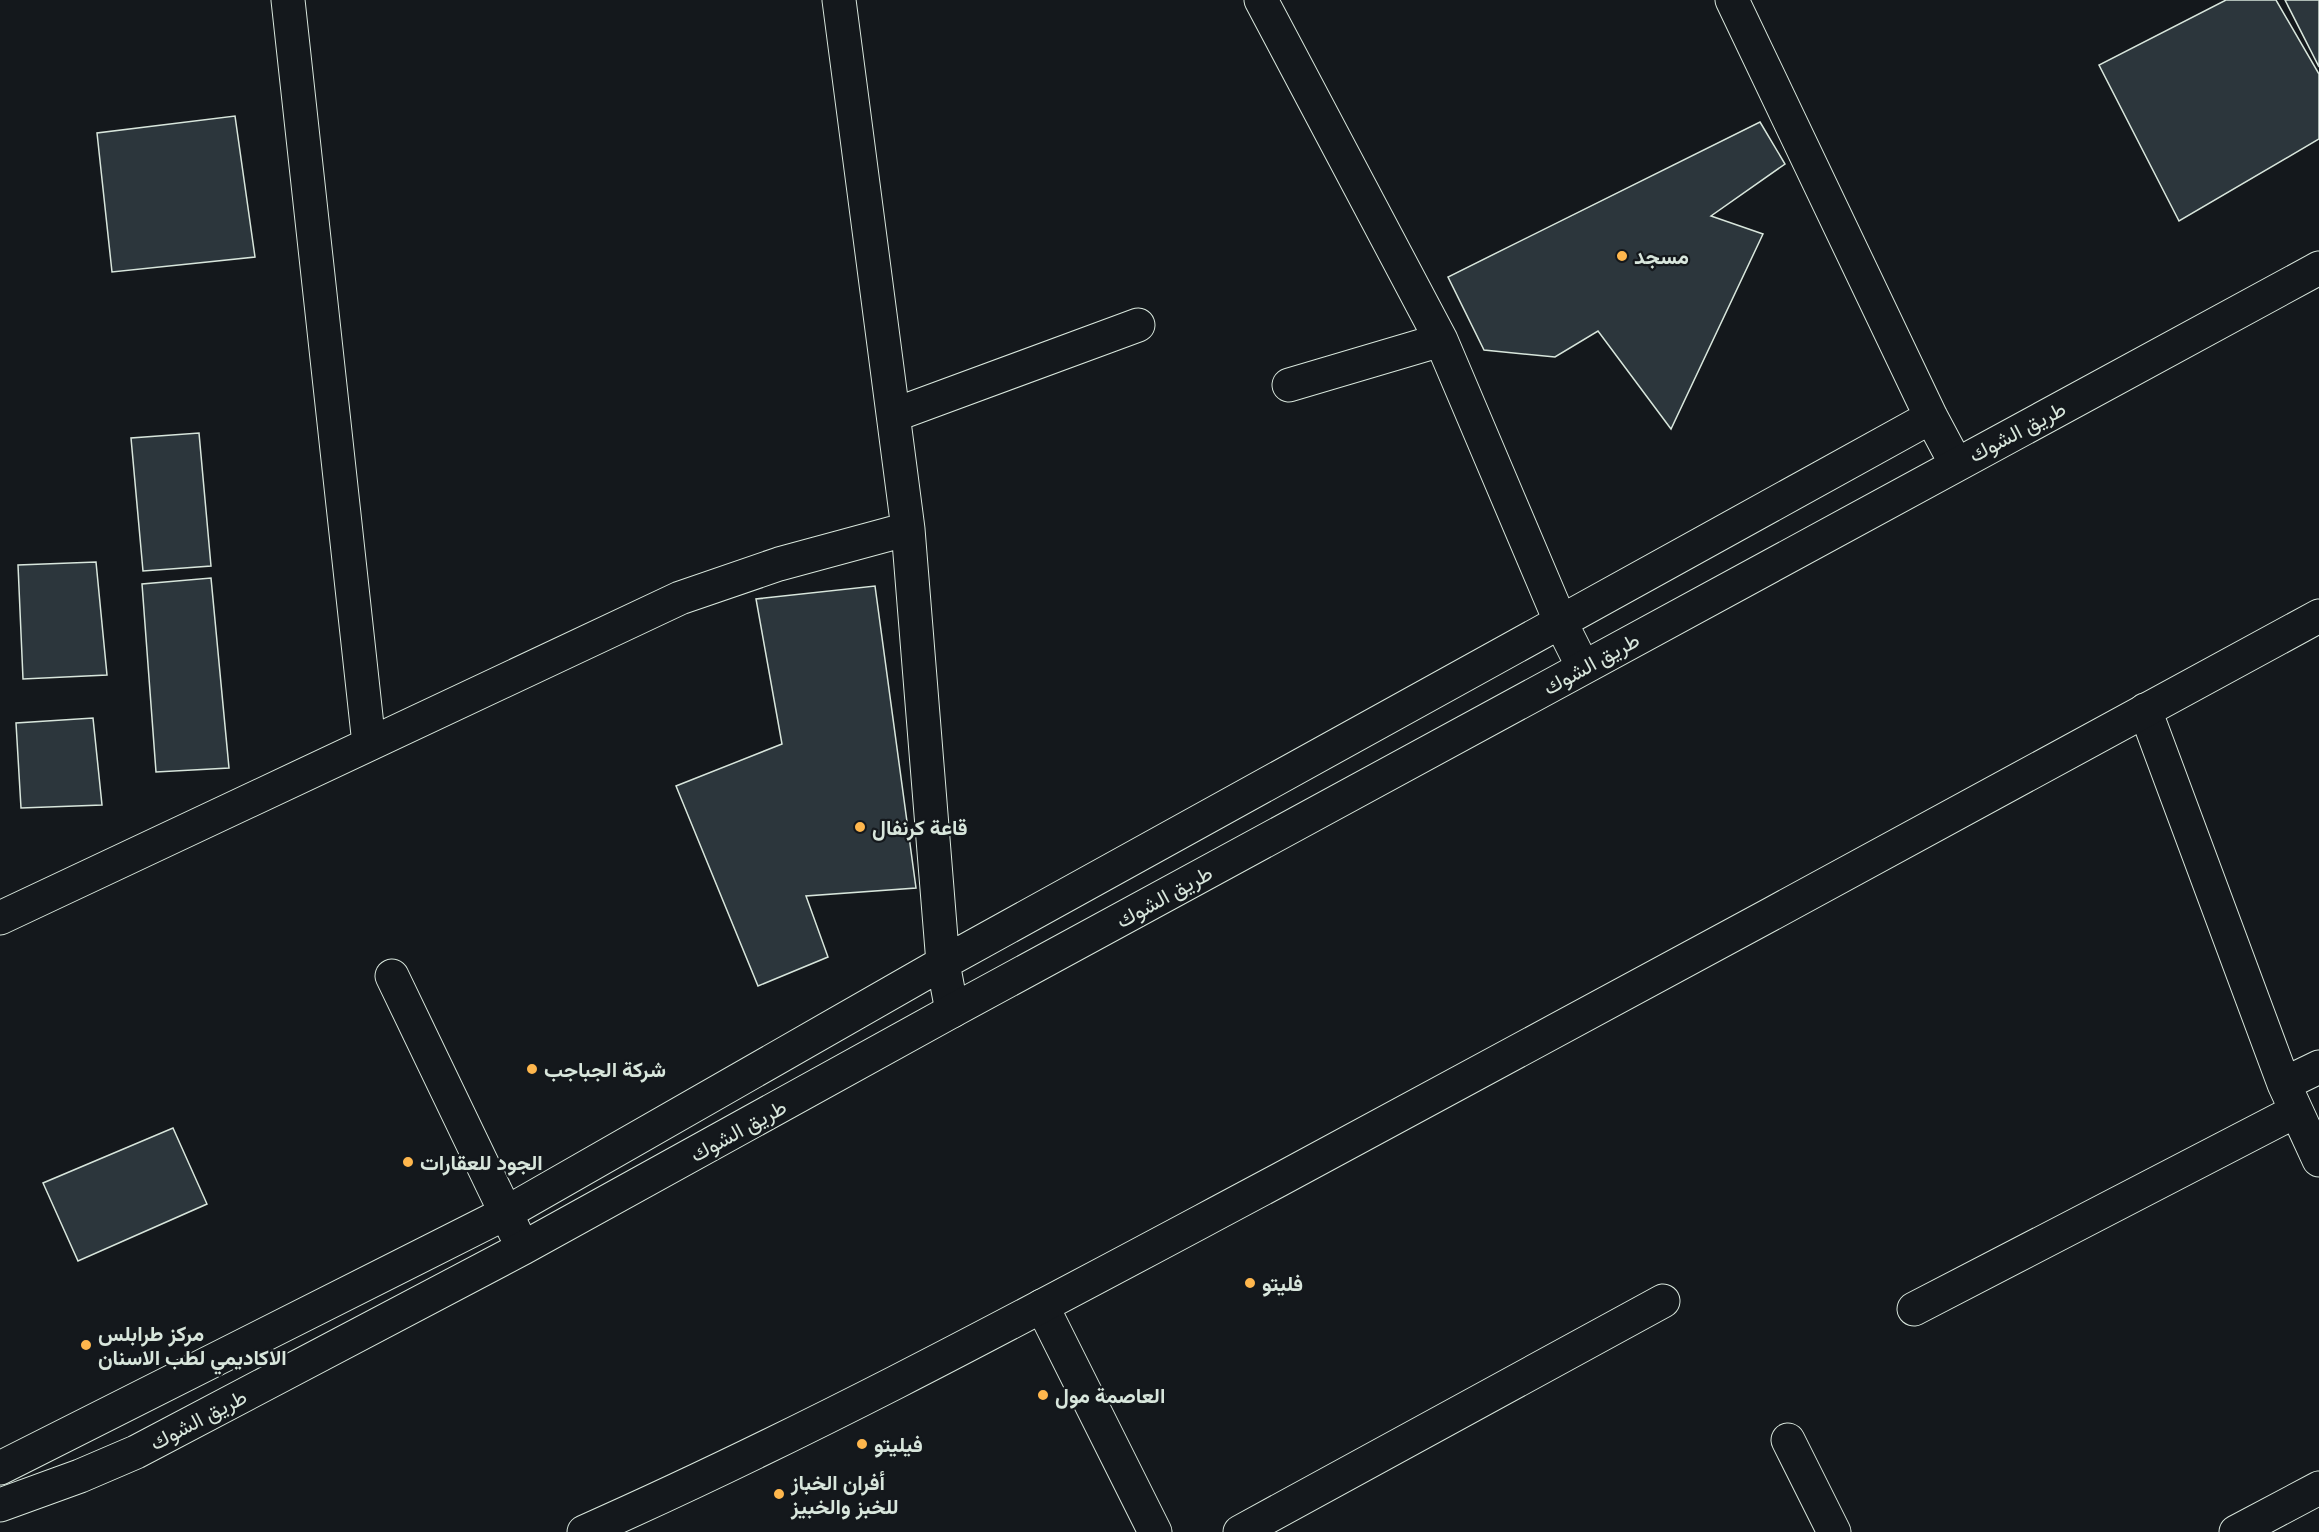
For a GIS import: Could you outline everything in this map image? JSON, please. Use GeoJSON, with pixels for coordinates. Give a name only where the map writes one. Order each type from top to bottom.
{"type":"FeatureCollection","features":[{"type":"Feature","properties":{"kind":"street"},"geometry":{"type":"LineString","coordinates":[[288,0],[369,744]]}},
{"type":"Feature","properties":{"kind":"street"},"geometry":{"type":"LineString","coordinates":[[839,0],[908,529],[944,963],[952,1011]]}},
{"type":"Feature","properties":{"kind":"street"},"geometry":{"type":"LineString","coordinates":[[1261,0],[1441,340],[1561,623],[1583,667]]}},
{"type":"Feature","properties":{"kind":"street"},"geometry":{"type":"LineString","coordinates":[[1732,0],[1931,417],[1956,464]]}},
{"type":"Feature","properties":{"kind":"street","name":"طريق الشوك"},"geometry":{"type":"LineString","coordinates":[[0,1505],[81,1476],[136,1452],[523,1248],[952,1011],[2319,268]]}},
{"type":"Feature","properties":{"kind":"street"},"geometry":{"type":"LineString","coordinates":[[894,415],[1138,325]]}},
{"type":"Feature","properties":{"kind":"street"},"geometry":{"type":"LineString","coordinates":[[1289,385],[1441,340]]}},
{"type":"Feature","properties":{"kind":"street"},"geometry":{"type":"LineString","coordinates":[[0,1468],[506,1213],[944,963],[1931,417]]}},
{"type":"Feature","properties":{"kind":"street"},"geometry":{"type":"LineString","coordinates":[[0,918],[680,598],[779,564],[908,529]]}},
{"type":"Feature","properties":{"kind":"street"},"geometry":{"type":"LineString","coordinates":[[584,1532],[788,1436],[1042,1306],[1649,982],[2319,616]]}},
{"type":"Feature","properties":{"kind":"street"},"geometry":{"type":"LineString","coordinates":[[2145,710],[2290,1098],[2319,1160]]}},
{"type":"Feature","properties":{"kind":"street"},"geometry":{"type":"LineString","coordinates":[[392,976],[523,1248]]}},
{"type":"Feature","properties":{"kind":"street"},"geometry":{"type":"LineString","coordinates":[[1914,1309],[2290,1098],[2319,1067]]}},
{"type":"Feature","properties":{"kind":"street"},"geometry":{"type":"LineString","coordinates":[[1240,1532],[1663,1301]]}},
{"type":"Feature","properties":{"kind":"street"},"geometry":{"type":"LineString","coordinates":[[1042,1306],[1155,1532]]}},
{"type":"Feature","properties":{"kind":"street"},"geometry":{"type":"LineString","coordinates":[[1788,1440],[1834,1532]]}},
{"type":"Feature","properties":{"kind":"street"},"geometry":{"type":"LineString","coordinates":[[2236,1532],[2319,1488]]}},
{"type":"Feature","properties":{"kind":"building"},"geometry":{"type":"Polygon","coordinates":[[[2226,0],[2276,0],[2319,74],[2319,139],[2179,221],[2099,65],[2226,0]]]}},
{"type":"Feature","properties":{"kind":"building"},"geometry":{"type":"Polygon","coordinates":[[[2285,0],[2319,0],[2319,67],[2285,0]]]}},
{"type":"Feature","properties":{"kind":"building"},"geometry":{"type":"Polygon","coordinates":[[[235,116],[255,257],[112,272],[97,133],[235,116]]]}},
{"type":"Feature","properties":{"kind":"building","name":"مسجد"},"geometry":{"type":"Polygon","coordinates":[[[1760,122],[1785,164],[1711,216],[1763,234],[1671,429],[1598,331],[1555,357],[1484,350],[1448,277],[1760,122]]]}},
{"type":"Feature","properties":{"kind":"building"},"geometry":{"type":"Polygon","coordinates":[[[199,433],[211,566],[143,571],[131,438],[199,433]]]}},
{"type":"Feature","properties":{"kind":"building"},"geometry":{"type":"Polygon","coordinates":[[[96,562],[107,675],[23,679],[18,565],[96,562]]]}},
{"type":"Feature","properties":{"kind":"building"},"geometry":{"type":"Polygon","coordinates":[[[211,578],[229,768],[156,772],[142,584],[211,578]]]}},
{"type":"Feature","properties":{"kind":"building"},"geometry":{"type":"Polygon","coordinates":[[[875,586],[916,888],[806,896],[828,957],[758,986],[676,786],[782,744],[756,599],[875,586]]]}},
{"type":"Feature","properties":{"kind":"building"},"geometry":{"type":"Polygon","coordinates":[[[93,718],[102,805],[21,808],[16,723],[93,718]]]}},
{"type":"Feature","properties":{"kind":"building"},"geometry":{"type":"Polygon","coordinates":[[[173,1128],[207,1204],[78,1261],[43,1183],[173,1128]]]}},
{"type":"Feature","properties":{"kind":"place","name":"مسجد"},"geometry":{"type":"Point","coordinates":[1622,256]}},
{"type":"Feature","properties":{"kind":"place","name":"قاعة كرنفال"},"geometry":{"type":"Point","coordinates":[860,827]}},
{"type":"Feature","properties":{"kind":"place","name":"شركة الجباجب"},"geometry":{"type":"Point","coordinates":[532,1069]}},
{"type":"Feature","properties":{"kind":"place","name":"الجود للعقارات"},"geometry":{"type":"Point","coordinates":[408,1162]}},
{"type":"Feature","properties":{"kind":"place","name":"فليتو"},"geometry":{"type":"Point","coordinates":[1250,1283]}},
{"type":"Feature","properties":{"kind":"place","name":"مركز طرابلس الاكاديمي لطب الاسنان"},"geometry":{"type":"Point","coordinates":[86,1345]}},
{"type":"Feature","properties":{"kind":"place","name":"العاصمة مول"},"geometry":{"type":"Point","coordinates":[1043,1395]}},
{"type":"Feature","properties":{"kind":"place","name":"فيليتو"},"geometry":{"type":"Point","coordinates":[862,1444]}},
{"type":"Feature","properties":{"kind":"place","name":"أفران الخباز للخبز والخبيز"},"geometry":{"type":"Point","coordinates":[779,1494]}}]}
